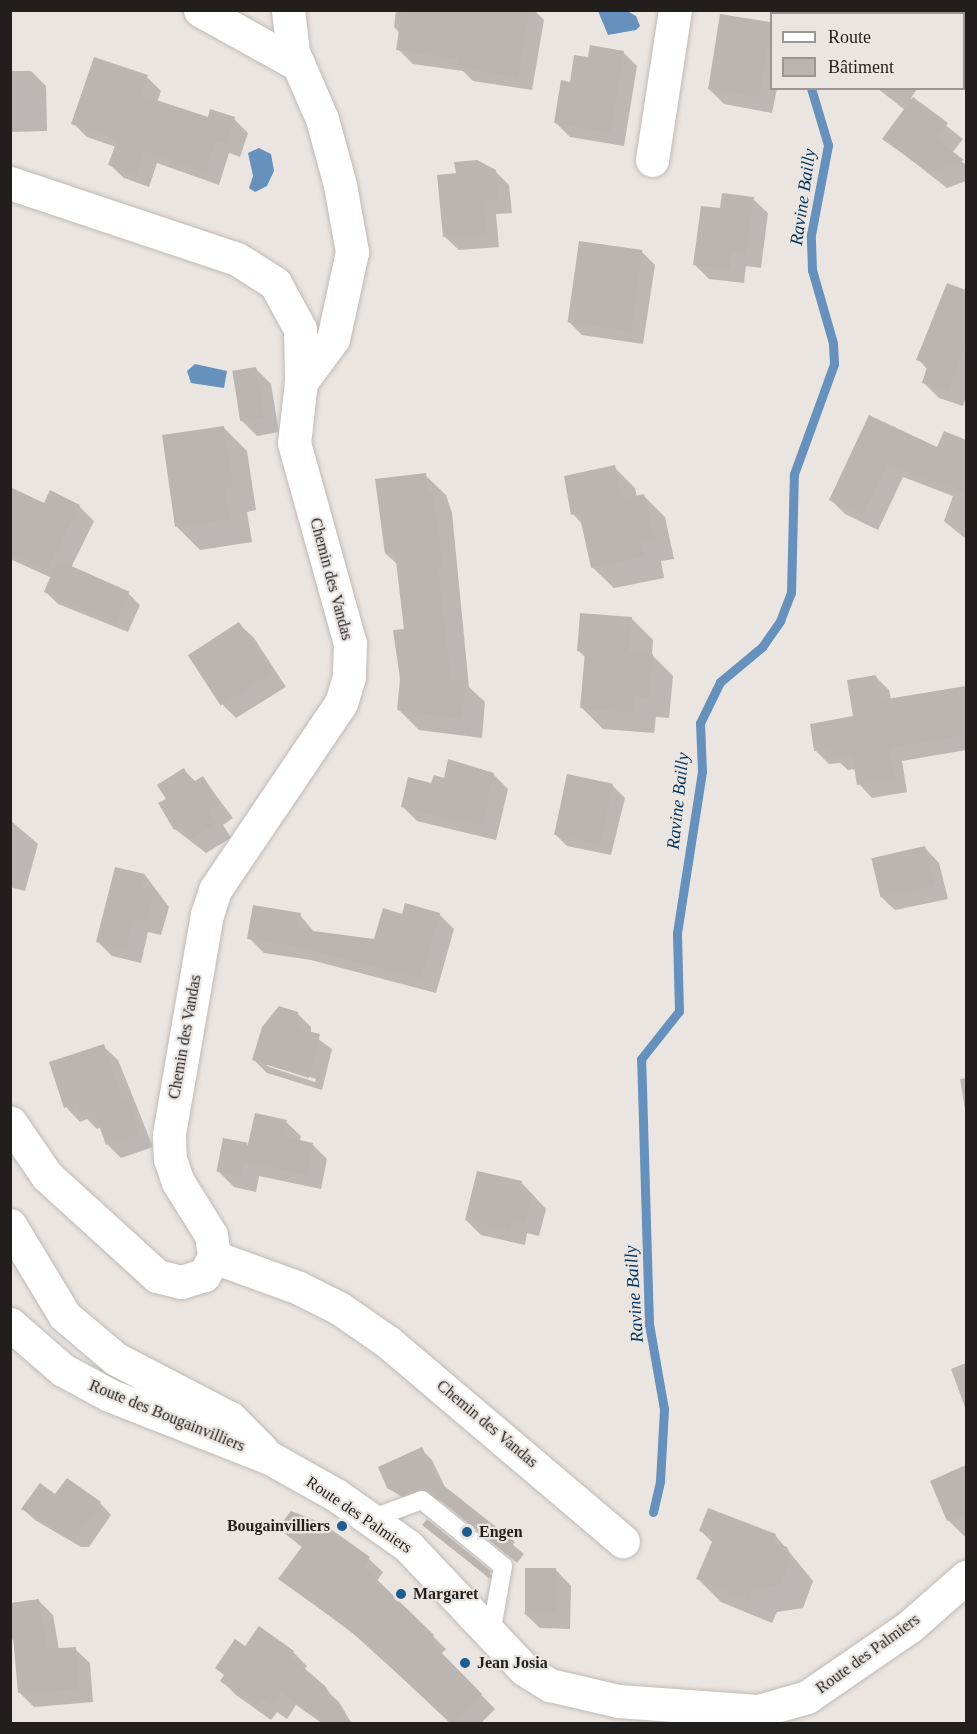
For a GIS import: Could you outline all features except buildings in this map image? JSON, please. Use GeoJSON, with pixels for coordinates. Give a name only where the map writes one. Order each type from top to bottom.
{"type":"FeatureCollection","features":[{"type":"Feature","properties":{"kind":"street"},"geometry":{"type":"LineString","coordinates":[[200,10],[299,64]]}},
{"type":"Feature","properties":{"kind":"street"},"geometry":{"type":"LineString","coordinates":[[288,10],[293,52],[322,119],[351,252],[333,339],[301,382]]}},
{"type":"Feature","properties":{"kind":"street"},"geometry":{"type":"LineString","coordinates":[[652,160],[675,10]]}},
{"type":"Feature","properties":{"kind":"street","name":"Chemin des Vandas"},"geometry":{"type":"LineString","coordinates":[[10,183],[139,223],[259,270],[275,283],[300,329],[301,382],[294,442],[350,643],[349,677],[341,703],[215,890],[207,914],[168,1135],[170,1159],[178,1182],[211,1235],[214,1257],[299,1288],[339,1308],[388,1342],[623,1541]]}},
{"type":"Feature","properties":{"kind":"street"},"geometry":{"type":"LineString","coordinates":[[10,1122],[47,1176],[157,1276],[181,1282],[204,1275],[214,1257]]}},
{"type":"Feature","properties":{"kind":"street"},"geometry":{"type":"LineString","coordinates":[[10,1225],[65,1316],[116,1359],[230,1418],[270,1458]]}},
{"type":"Feature","properties":{"kind":"street","name":"Route des Bougainvilliers"},"geometry":{"type":"LineString","coordinates":[[10,1324],[63,1370],[109,1395],[270,1458]]}},
{"type":"Feature","properties":{"kind":"street","name":"Route des Palmiers"},"geometry":{"type":"LineString","coordinates":[[270,1458],[371,1519],[408,1546],[524,1669],[550,1685],[618,1701],[758,1711],[807,1697],[909,1627],[966,1577]]}},
{"type":"Feature","properties":{"kind":"lane"},"geometry":{"type":"LineString","coordinates":[[371,1519],[422,1500],[503,1566],[491,1634]]}},
{"type":"Feature","properties":{"kind":"water"},"geometry":{"type":"Polygon","coordinates":[[[598,11],[627,11],[636,16],[640,26],[636,30],[608,35],[598,11]]]}},
{"type":"Feature","properties":{"kind":"water"},"geometry":{"type":"Polygon","coordinates":[[[259,148],[271,154],[274,171],[267,186],[255,192],[249,188],[253,176],[248,153],[259,148]]]}},
{"type":"Feature","properties":{"kind":"water"},"geometry":{"type":"Polygon","coordinates":[[[195,364],[227,371],[224,388],[191,383],[187,371],[195,364]]]}},
{"type":"Feature","properties":{"kind":"waterway","name":"Ravine Bailly"},"geometry":{"type":"LineString","coordinates":[[653,1512],[660,1481],[664,1409],[649,1324],[641,1059],[679,1011],[677,933],[702,772],[700,723],[720,682],[762,647],[780,621],[791,593],[794,474],[834,364],[833,343],[812,270],[811,235],[828,145],[812,90]]}},
{"type":"Feature","properties":{"kind":"place","name":"Bougainvilliers"},"geometry":{"type":"Point","coordinates":[342,1526]}},
{"type":"Feature","properties":{"kind":"place","name":"Engen"},"geometry":{"type":"Point","coordinates":[467,1532]}},
{"type":"Feature","properties":{"kind":"place","name":"Margaret"},"geometry":{"type":"Point","coordinates":[401,1594]}},
{"type":"Feature","properties":{"kind":"place","name":"Jean Josia"},"geometry":{"type":"Point","coordinates":[465,1663]}}]}
